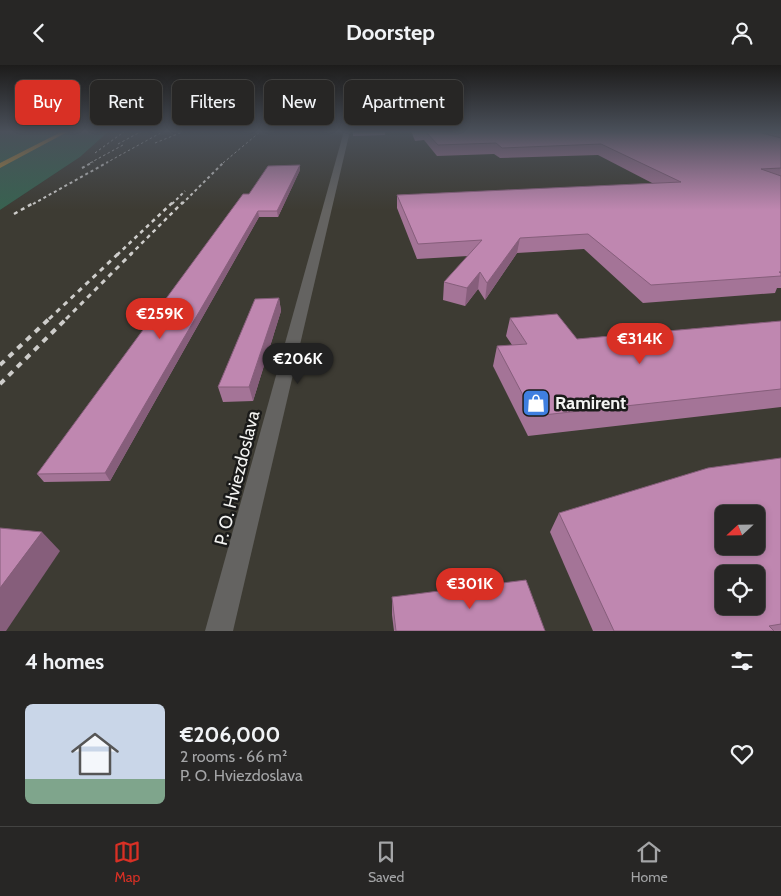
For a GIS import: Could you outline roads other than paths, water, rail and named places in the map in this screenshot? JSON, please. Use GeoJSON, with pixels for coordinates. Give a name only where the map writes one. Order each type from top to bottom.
{"type":"FeatureCollection","features":[{"type":"Feature","properties":{"kind":"main road"},"geometry":{"type":"LineString","coordinates":[[0,166],[16,157]]}},
{"type":"Feature","properties":{"kind":"street","name":"P. O. Hviezdoslava"},"geometry":{"type":"LineString","coordinates":[[219,631],[340,157]]}},
{"type":"Feature","properties":{"kind":"railway"},"geometry":{"type":"LineString","coordinates":[[90,163],[100,157]]}},
{"type":"Feature","properties":{"kind":"railway"},"geometry":{"type":"LineString","coordinates":[[106,163],[116,157]]}},
{"type":"Feature","properties":{"kind":"railway"},"geometry":{"type":"LineString","coordinates":[[223,163],[230,157]]}},
{"type":"Feature","properties":{"kind":"railway"},"geometry":{"type":"LineString","coordinates":[[82,168],[93,162]]}},
{"type":"Feature","properties":{"kind":"railway"},"geometry":{"type":"LineString","coordinates":[[33,204],[108,162]]}},
{"type":"Feature","properties":{"kind":"railway"},"geometry":{"type":"LineString","coordinates":[[182,204],[223,163]]}},
{"type":"Feature","properties":{"kind":"railway"},"geometry":{"type":"LineString","coordinates":[[172,204],[185,191]]}},
{"type":"Feature","properties":{"kind":"railway"},"geometry":{"type":"LineString","coordinates":[[14,214],[35,202]]}},
{"type":"Feature","properties":{"kind":"railway"},"geometry":{"type":"LineString","coordinates":[[117,255],[173,202]]}},
{"type":"Feature","properties":{"kind":"railway"},"geometry":{"type":"LineString","coordinates":[[67,318],[183,202]]}},
{"type":"Feature","properties":{"kind":"railway"},"geometry":{"type":"LineString","coordinates":[[49,319],[119,253]]}},
{"type":"Feature","properties":{"kind":"railway"},"geometry":{"type":"LineString","coordinates":[[0,365],[50,318]]}},
{"type":"Feature","properties":{"kind":"railway"},"geometry":{"type":"LineString","coordinates":[[0,384],[67,318]]}},
{"type":"Feature","properties":{"kind":"place","name":"Ramirent"},"geometry":{"type":"Point","coordinates":[536,403]}}]}
